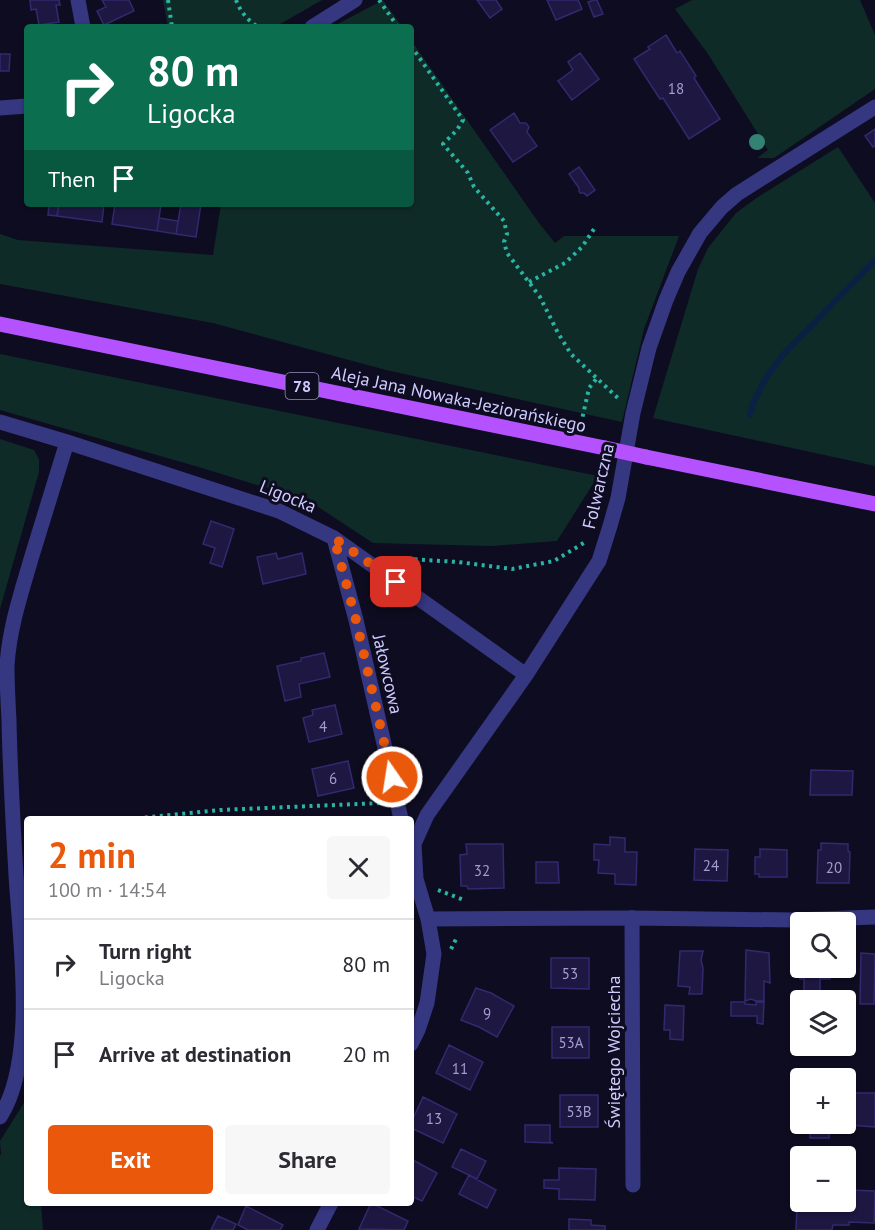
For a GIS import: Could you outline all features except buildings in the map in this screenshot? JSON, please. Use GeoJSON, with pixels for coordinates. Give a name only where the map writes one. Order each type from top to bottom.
{"type":"FeatureCollection","features":[{"type":"Feature","properties":{"kind":"main road","name":"Aleja Jana Nowaka-Jeziorańskiego"},"geometry":{"type":"LineString","coordinates":[[0,324],[875,504]]}},
{"type":"Feature","properties":{"kind":"street"},"geometry":{"type":"LineString","coordinates":[[78,0],[82,24]]}},
{"type":"Feature","properties":{"kind":"street"},"geometry":{"type":"LineString","coordinates":[[317,24],[355,0]]}},
{"type":"Feature","properties":{"kind":"street"},"geometry":{"type":"LineString","coordinates":[[0,108],[24,106]]}},
{"type":"Feature","properties":{"kind":"street","name":"Folwarczna"},"geometry":{"type":"LineString","coordinates":[[414,839],[427,815],[526,675],[599,561],[618,498],[633,413],[649,348],[678,272],[700,233],[722,207],[737,194],[875,107]]}},
{"type":"Feature","properties":{"kind":"street","name":"Ligocka"},"geometry":{"type":"LineString","coordinates":[[0,422],[279,511],[334,538],[526,675]]}},
{"type":"Feature","properties":{"kind":"street"},"geometry":{"type":"LineString","coordinates":[[0,1117],[9,1101],[19,1064],[23,1015],[21,954],[5,746],[7,665],[18,603],[67,442]]}},
{"type":"Feature","properties":{"kind":"street","name":"Jałowcowa"},"geometry":{"type":"LineString","coordinates":[[334,538],[356,620],[399,816]]}},
{"type":"Feature","properties":{"kind":"street","name":"Folwarczna"},"geometry":{"type":"LineString","coordinates":[[414,861],[416,879],[428,919]]}},
{"type":"Feature","properties":{"kind":"street"},"geometry":{"type":"LineString","coordinates":[[414,1038],[427,1004],[434,954],[428,919],[794,920],[875,917]]}},
{"type":"Feature","properties":{"kind":"street","name":"Świętego Wojciecha"},"geometry":{"type":"LineString","coordinates":[[632,918],[633,1185]]}},
{"type":"Feature","properties":{"kind":"street"},"geometry":{"type":"LineString","coordinates":[[317,1230],[329,1206]]}},
{"type":"Feature","properties":{"kind":"path"},"geometry":{"type":"LineString","coordinates":[[168,0],[172,24]]}},
{"type":"Feature","properties":{"kind":"path"},"geometry":{"type":"LineString","coordinates":[[236,0],[240,9],[253,24]]}},
{"type":"Feature","properties":{"kind":"path"},"geometry":{"type":"LineString","coordinates":[[379,0],[396,24]]}},
{"type":"Feature","properties":{"kind":"path"},"geometry":{"type":"LineString","coordinates":[[414,50],[463,120],[443,144],[468,173],[474,187],[504,221],[507,234],[504,242],[507,254],[540,297],[571,354],[633,413]]}},
{"type":"Feature","properties":{"kind":"path"},"geometry":{"type":"LineString","coordinates":[[529,282],[565,263],[582,247],[594,228]]}},
{"type":"Feature","properties":{"kind":"path"},"geometry":{"type":"LineString","coordinates":[[581,424],[589,388],[597,378]]}},
{"type":"Feature","properties":{"kind":"path"},"geometry":{"type":"LineString","coordinates":[[358,555],[458,562],[512,569],[554,561],[610,526]]}},
{"type":"Feature","properties":{"kind":"path"},"geometry":{"type":"LineString","coordinates":[[160,816],[220,810],[384,803]]}},
{"type":"Feature","properties":{"kind":"path"},"geometry":{"type":"LineString","coordinates":[[434,882],[438,890],[469,902]]}},
{"type":"Feature","properties":{"kind":"green space"},"geometry":{"type":"Polygon","coordinates":[[[163,0],[322,0],[280,24],[167,24],[163,0]]]}},
{"type":"Feature","properties":{"kind":"green space"},"geometry":{"type":"Polygon","coordinates":[[[383,0],[400,24],[338,24],[383,0]]]}},
{"type":"Feature","properties":{"kind":"green space"},"geometry":{"type":"Polygon","coordinates":[[[692,0],[860,0],[875,35],[875,89],[774,158],[757,158],[768,150],[708,54],[675,9],[692,0]]]}},
{"type":"Feature","properties":{"kind":"green space"},"geometry":{"type":"Polygon","coordinates":[[[414,44],[555,243],[564,236],[679,236],[644,329],[622,422],[386,370],[213,323],[0,284],[0,234],[18,240],[213,255],[221,207],[414,207],[414,44]]]}},
{"type":"Feature","properties":{"kind":"green space"},"geometry":{"type":"Polygon","coordinates":[[[838,147],[875,203],[875,466],[653,418],[698,269],[708,248],[736,213],[838,147]]]}},
{"type":"Feature","properties":{"kind":"green space"},"geometry":{"type":"Polygon","coordinates":[[[0,354],[598,476],[557,541],[492,546],[373,543],[309,501],[0,410],[0,354]]]}},
{"type":"Feature","properties":{"kind":"green space"},"geometry":{"type":"Polygon","coordinates":[[[0,439],[34,450],[39,459],[39,472],[0,609],[0,439]]]}},
{"type":"Feature","properties":{"kind":"green space"},"geometry":{"type":"Polygon","coordinates":[[[24,1103],[24,1206],[41,1206],[43,1230],[0,1230],[0,1141],[24,1103]]]}},
{"type":"Feature","properties":{"kind":"waterway"},"geometry":{"type":"LineString","coordinates":[[750,414],[767,376],[783,355],[875,260]]}},
{"type":"Feature","properties":{"kind":"route"},"geometry":{"type":"LineString","coordinates":[[392,777],[356,620],[334,538],[396,582]]}}]}
